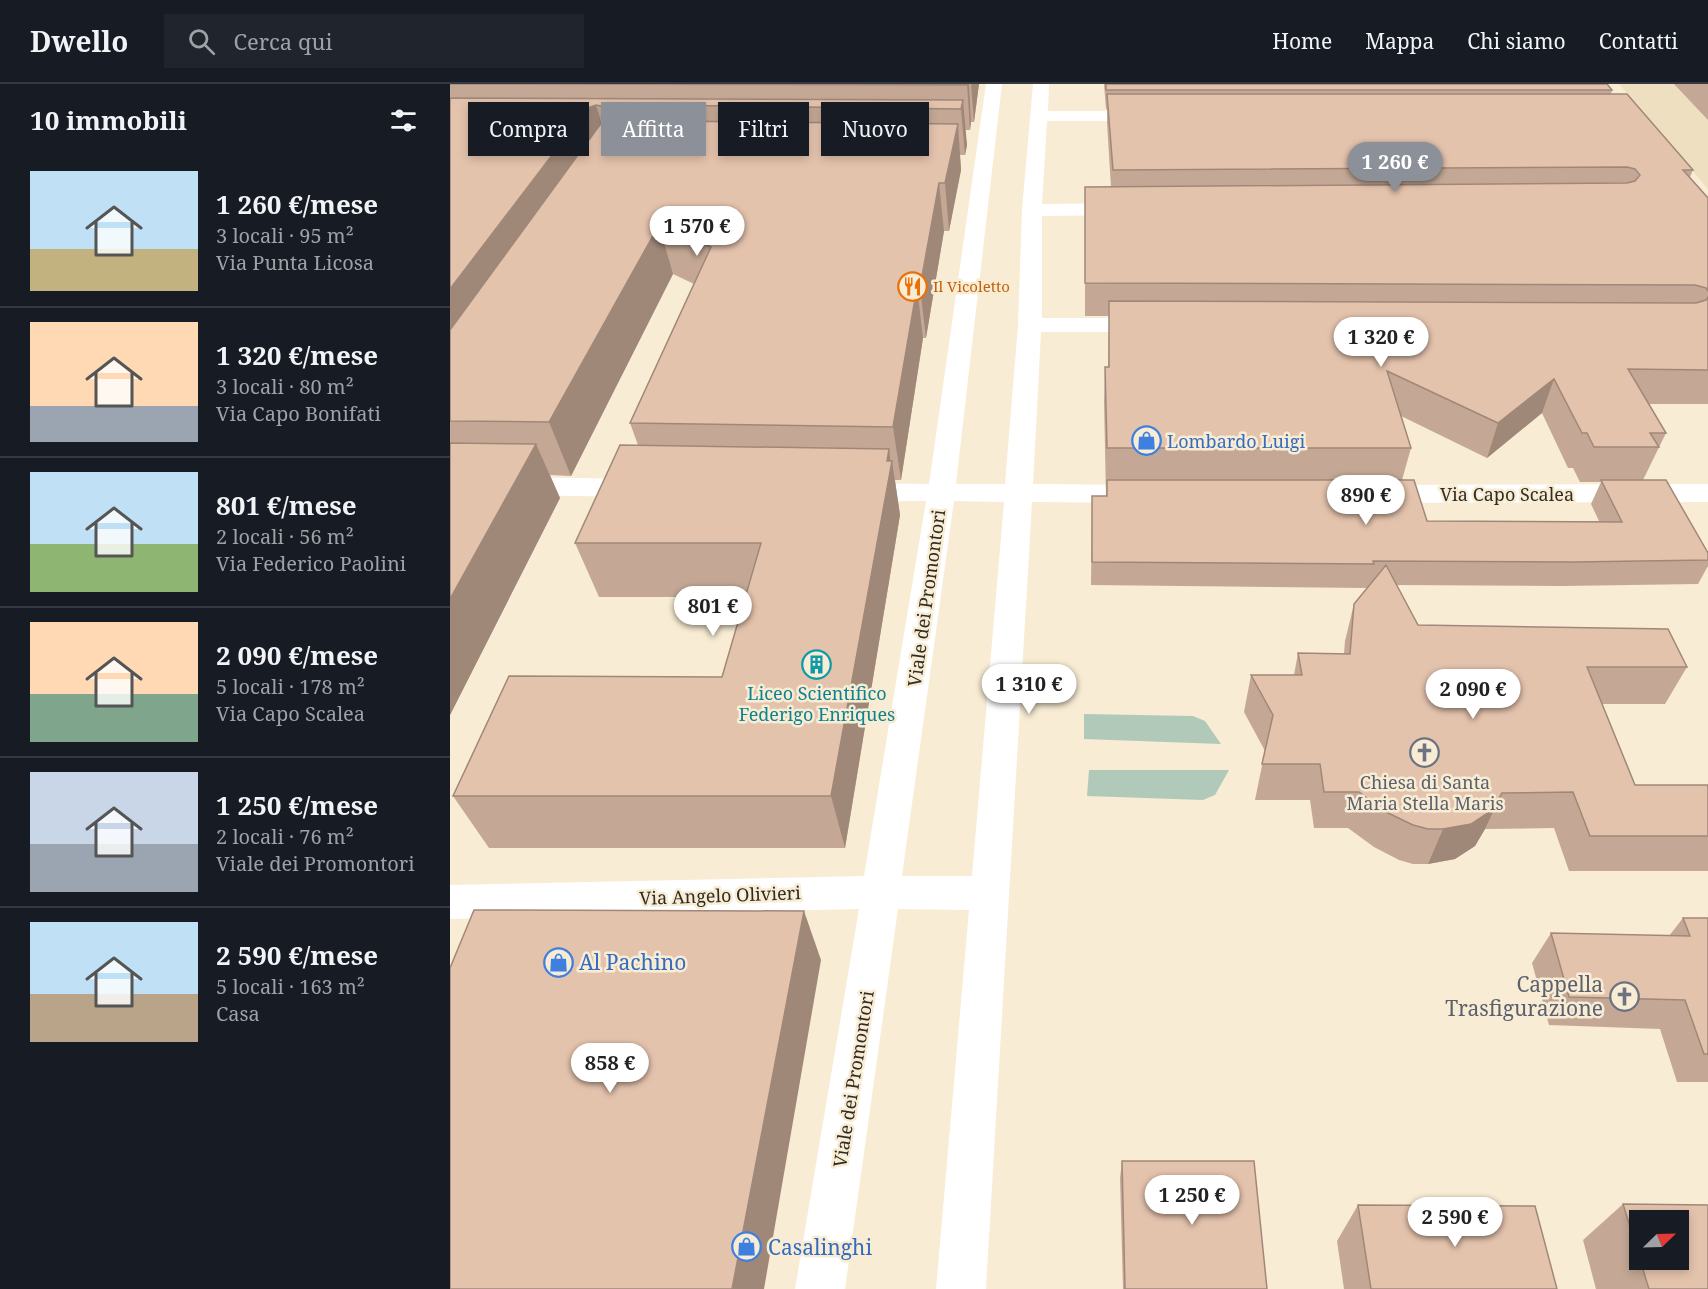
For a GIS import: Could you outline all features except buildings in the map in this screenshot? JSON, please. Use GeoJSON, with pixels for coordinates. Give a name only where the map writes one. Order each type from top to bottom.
{"type":"FeatureCollection","features":[{"type":"Feature","properties":{"kind":"street","name":"Viale dei Promontori"},"geometry":{"type":"LineString","coordinates":[[960,1289],[1019,494],[1029,325],[1032,210],[1005,147],[994,84]]}},
{"type":"Feature","properties":{"kind":"street","name":"Viale dei Promontori"},"geometry":{"type":"LineString","coordinates":[[820,1289],[941,493],[1005,147],[1041,84]]}},
{"type":"Feature","properties":{"kind":"street"},"geometry":{"type":"LineString","coordinates":[[1005,147],[1168,116]]}},
{"type":"Feature","properties":{"kind":"street"},"geometry":{"type":"LineString","coordinates":[[1032,210],[1152,209]]}},
{"type":"Feature","properties":{"kind":"street"},"geometry":{"type":"LineString","coordinates":[[1029,325],[1172,326]]}},
{"type":"Feature","properties":{"kind":"street"},"geometry":{"type":"LineString","coordinates":[[450,485],[664,489]]}},
{"type":"Feature","properties":{"kind":"street"},"geometry":{"type":"LineString","coordinates":[[831,491],[1178,494]]}},
{"type":"Feature","properties":{"kind":"street","name":"Via Capo Scalea"},"geometry":{"type":"LineString","coordinates":[[1343,494],[1708,493]]}},
{"type":"Feature","properties":{"kind":"street","name":"Via Angelo Olivieri"},"geometry":{"type":"LineString","coordinates":[[450,902],[491,918],[882,892],[990,893]]}},
{"type":"Feature","properties":{"kind":"shaded area"},"geometry":{"type":"Polygon","coordinates":[[[1619,84],[1708,84],[1708,189],[1619,84]]]}},
{"type":"Feature","properties":{"kind":"green space"},"geometry":{"type":"Polygon","coordinates":[[[1084,714],[1193,716],[1205,721],[1221,744],[1084,739],[1084,714]]]}},
{"type":"Feature","properties":{"kind":"green space"},"geometry":{"type":"Polygon","coordinates":[[[1089,770],[1229,770],[1215,795],[1203,800],[1087,796],[1089,770]]]}},
{"type":"Feature","properties":{"kind":"place","name":"Il Vicoletto"},"geometry":{"type":"Point","coordinates":[912,286]}},
{"type":"Feature","properties":{"kind":"place","name":"Lombardo Luigi"},"geometry":{"type":"Point","coordinates":[1146,441]}},
{"type":"Feature","properties":{"kind":"place","name":"Liceo Scientifico Federigo Enriques"},"geometry":{"type":"Point","coordinates":[817,664]}},
{"type":"Feature","properties":{"kind":"place","name":"Chiesa di Santa Maria Stella Maris"},"geometry":{"type":"Point","coordinates":[1425,753]}},
{"type":"Feature","properties":{"kind":"place","name":"Al Pachino"},"geometry":{"type":"Point","coordinates":[558,962]}},
{"type":"Feature","properties":{"kind":"place","name":"Cappella Trasfigurazione"},"geometry":{"type":"Point","coordinates":[1624,996]}},
{"type":"Feature","properties":{"kind":"place","name":"Casalinghi"},"geometry":{"type":"Point","coordinates":[747,1247]}}]}
